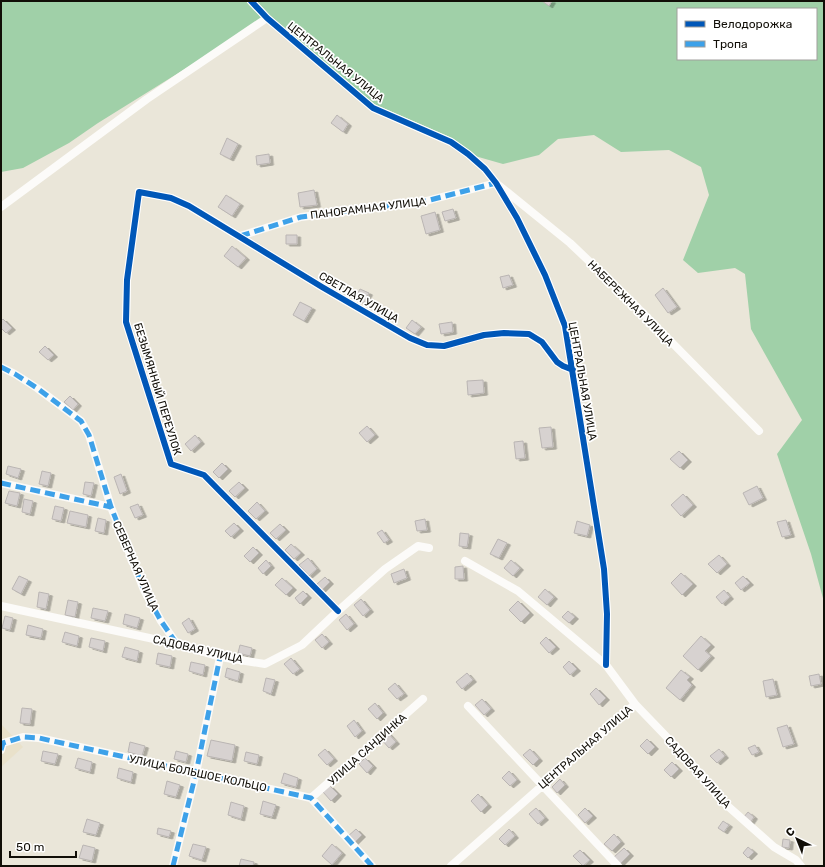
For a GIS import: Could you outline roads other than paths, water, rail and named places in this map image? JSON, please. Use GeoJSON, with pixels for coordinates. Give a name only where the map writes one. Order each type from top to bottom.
{"type":"FeatureCollection","features":[{"type":"Feature","properties":{"kind":"street","name":"ЦЕНТРАЛЬНАЯ УЛИЦА"},"geometry":{"type":"LineString","coordinates":[[251,1],[267,18],[373,108],[451,142],[468,154],[484,169],[496,183],[524,232],[565,326],[604,569],[607,614],[606,665],[635,704],[451,866]]}},
{"type":"Feature","properties":{"kind":"street"},"geometry":{"type":"LineString","coordinates":[[1,207],[147,99],[210,58],[267,18]]}},
{"type":"Feature","properties":{"kind":"street","name":"ПАНОРАМНАЯ УЛИЦА"},"geometry":{"type":"LineString","coordinates":[[240,236],[301,217],[426,202],[496,183]]}},
{"type":"Feature","properties":{"kind":"street","name":"НАБЕРЕЖНАЯ УЛИЦА"},"geometry":{"type":"LineString","coordinates":[[496,183],[570,243],[632,302],[759,431]]}},
{"type":"Feature","properties":{"kind":"street","name":"СВЕТЛАЯ УЛИЦА"},"geometry":{"type":"LineString","coordinates":[[139,192],[171,198],[190,206],[322,287],[410,338],[427,345],[444,346],[484,335],[504,333],[529,334],[542,342],[557,362],[573,370]]}},
{"type":"Feature","properties":{"kind":"street","name":"БЕЗЫМЯННЫЙ ПЕРЕУЛОК"},"geometry":{"type":"LineString","coordinates":[[139,192],[127,280],[126,322],[171,464],[204,475],[338,611]]}},
{"type":"Feature","properties":{"kind":"street","name":"СЕВЕРНАЯ УЛИЦА"},"geometry":{"type":"LineString","coordinates":[[1,367],[37,388],[81,421],[89,435],[111,507],[144,590],[161,621],[177,644]]}},
{"type":"Feature","properties":{"kind":"street","name":"СЕВЕРНАЯ УЛИЦА"},"geometry":{"type":"LineString","coordinates":[[1,483],[111,507]]}},
{"type":"Feature","properties":{"kind":"street","name":"САДОВАЯ УЛИЦА"},"geometry":{"type":"LineString","coordinates":[[1,606],[177,644],[220,657],[265,664],[302,645],[385,569],[418,546],[429,548]]}},
{"type":"Feature","properties":{"kind":"street"},"geometry":{"type":"LineString","coordinates":[[465,561],[518,592],[606,665]]}},
{"type":"Feature","properties":{"kind":"street"},"geometry":{"type":"LineString","coordinates":[[172,866],[196,773],[220,657]]}},
{"type":"Feature","properties":{"kind":"street","name":"УЛИЦА САНДИНКА"},"geometry":{"type":"LineString","coordinates":[[312,798],[423,699]]}},
{"type":"Feature","properties":{"kind":"street","name":"САДОВАЯ УЛИЦА"},"geometry":{"type":"LineString","coordinates":[[635,704],[686,757],[722,801],[774,847],[796,860],[801,866]]}},
{"type":"Feature","properties":{"kind":"street"},"geometry":{"type":"LineString","coordinates":[[468,706],[618,866]]}},
{"type":"Feature","properties":{"kind":"street","name":"УЛИЦА БОЛЬШОЕ КОЛЬЦО"},"geometry":{"type":"LineString","coordinates":[[1,750],[3,744],[23,737],[39,738],[312,798]]}},
{"type":"Feature","properties":{"kind":"street"},"geometry":{"type":"LineString","coordinates":[[312,798],[372,866]]}}]}
